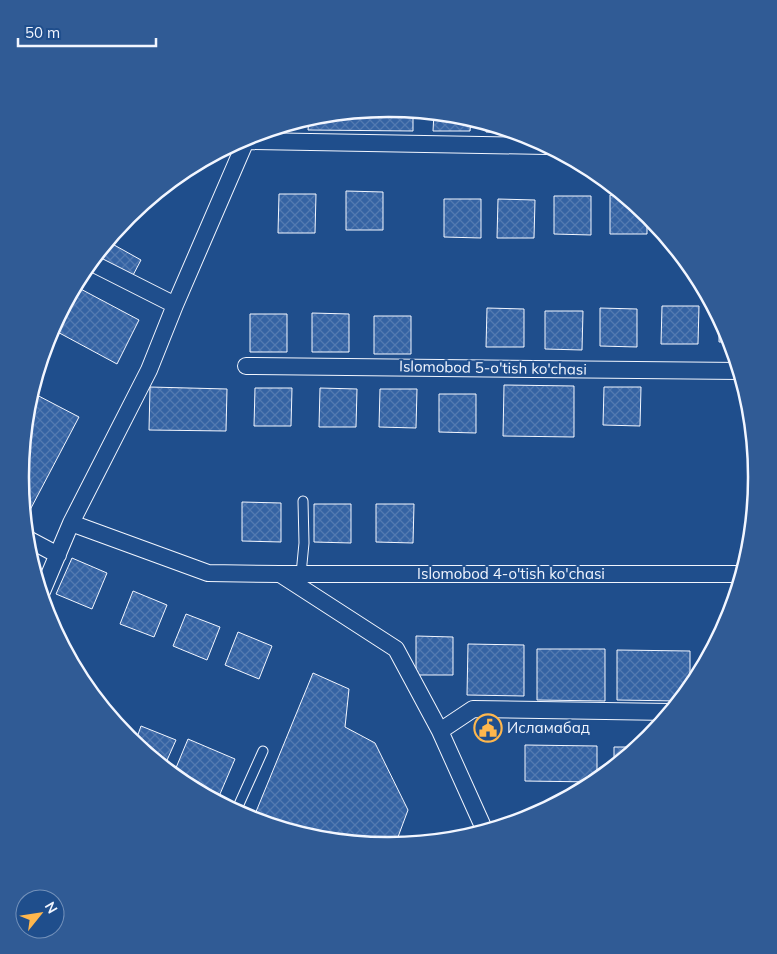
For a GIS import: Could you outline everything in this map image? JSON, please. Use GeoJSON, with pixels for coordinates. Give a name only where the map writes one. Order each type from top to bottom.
{"type":"FeatureCollection","features":[{"type":"Feature","properties":{"kind":"street"},"geometry":{"type":"LineString","coordinates":[[267,139],[527,145]]}},
{"type":"Feature","properties":{"kind":"street"},"geometry":{"type":"LineString","coordinates":[[45,584],[71,523],[149,370],[242,148]]}},
{"type":"Feature","properties":{"kind":"street"},"geometry":{"type":"LineString","coordinates":[[97,266],[175,305]]}},
{"type":"Feature","properties":{"kind":"street","name":"Islomobod 5-o'tish ko'chasi"},"geometry":{"type":"LineString","coordinates":[[246,366],[732,371]]}},
{"type":"Feature","properties":{"kind":"street","name":"Islomobod 4-o'tish ko'chasi"},"geometry":{"type":"LineString","coordinates":[[71,523],[208,573],[735,574]]}},
{"type":"Feature","properties":{"kind":"street"},"geometry":{"type":"LineString","coordinates":[[35,543],[58,555]]}},
{"type":"Feature","properties":{"kind":"street"},"geometry":{"type":"LineString","coordinates":[[280,574],[396,648],[440,731],[482,824]]}},
{"type":"Feature","properties":{"kind":"street"},"geometry":{"type":"LineString","coordinates":[[440,731],[473,709],[661,712]]}},
{"type":"Feature","properties":{"kind":"lane"},"geometry":{"type":"LineString","coordinates":[[301,574],[304,542],[303,502]]}},
{"type":"Feature","properties":{"kind":"lane"},"geometry":{"type":"LineString","coordinates":[[239,804],[263,751]]}},
{"type":"Feature","properties":{"kind":"building"},"geometry":{"type":"Polygon","coordinates":[[[388,117],[413,118],[413,131],[308,130],[308,127],[342,120],[388,117]]]}},
{"type":"Feature","properties":{"kind":"building"},"geometry":{"type":"Polygon","coordinates":[[[434,120],[470,127],[470,131],[433,131],[434,120]]]}},
{"type":"Feature","properties":{"kind":"building"},"geometry":{"type":"Polygon","coordinates":[[[346,191],[383,192],[383,230],[346,230],[346,191]]]}},
{"type":"Feature","properties":{"kind":"building"},"geometry":{"type":"Polygon","coordinates":[[[279,194],[316,194],[315,233],[278,233],[279,194]]]}},
{"type":"Feature","properties":{"kind":"building"},"geometry":{"type":"Polygon","coordinates":[[[610,195],[643,223],[647,227],[647,234],[610,234],[610,195]]]}},
{"type":"Feature","properties":{"kind":"building"},"geometry":{"type":"Polygon","coordinates":[[[554,196],[591,196],[591,235],[554,234],[554,196]]]}},
{"type":"Feature","properties":{"kind":"building"},"geometry":{"type":"Polygon","coordinates":[[[444,199],[481,199],[481,238],[444,237],[444,199]]]}},
{"type":"Feature","properties":{"kind":"building"},"geometry":{"type":"Polygon","coordinates":[[[498,199],[535,200],[534,238],[497,238],[498,199]]]}},
{"type":"Feature","properties":{"kind":"building"},"geometry":{"type":"Polygon","coordinates":[[[114,245],[141,260],[131,279],[100,263],[114,245]]]}},
{"type":"Feature","properties":{"kind":"building"},"geometry":{"type":"Polygon","coordinates":[[[82,289],[139,320],[117,364],[59,333],[82,289]]]}},
{"type":"Feature","properties":{"kind":"building"},"geometry":{"type":"Polygon","coordinates":[[[662,306],[699,306],[698,344],[661,344],[662,306]]]}},
{"type":"Feature","properties":{"kind":"building"},"geometry":{"type":"Polygon","coordinates":[[[487,308],[524,309],[524,347],[486,347],[487,308]]]}},
{"type":"Feature","properties":{"kind":"building"},"geometry":{"type":"Polygon","coordinates":[[[600,308],[637,309],[637,347],[600,346],[600,308]]]}},
{"type":"Feature","properties":{"kind":"building"},"geometry":{"type":"Polygon","coordinates":[[[545,311],[583,311],[582,350],[545,349],[545,311]]]}},
{"type":"Feature","properties":{"kind":"building"},"geometry":{"type":"Polygon","coordinates":[[[312,313],[349,314],[349,352],[312,352],[312,313]]]}},
{"type":"Feature","properties":{"kind":"building"},"geometry":{"type":"Polygon","coordinates":[[[250,314],[287,314],[287,352],[250,352],[250,314]]]}},
{"type":"Feature","properties":{"kind":"building"},"geometry":{"type":"Polygon","coordinates":[[[374,316],[411,316],[411,354],[374,354],[374,316]]]}},
{"type":"Feature","properties":{"kind":"building"},"geometry":{"type":"Polygon","coordinates":[[[504,385],[574,386],[574,437],[503,436],[504,385]]]}},
{"type":"Feature","properties":{"kind":"building"},"geometry":{"type":"Polygon","coordinates":[[[150,387],[227,389],[226,431],[149,430],[150,387]]]}},
{"type":"Feature","properties":{"kind":"building"},"geometry":{"type":"Polygon","coordinates":[[[604,387],[641,387],[640,426],[603,425],[604,387]]]}},
{"type":"Feature","properties":{"kind":"building"},"geometry":{"type":"Polygon","coordinates":[[[255,388],[292,388],[291,426],[254,426],[255,388]]]}},
{"type":"Feature","properties":{"kind":"building"},"geometry":{"type":"Polygon","coordinates":[[[320,388],[357,389],[356,427],[319,427],[320,388]]]}},
{"type":"Feature","properties":{"kind":"building"},"geometry":{"type":"Polygon","coordinates":[[[380,389],[417,389],[416,428],[379,427],[380,389]]]}},
{"type":"Feature","properties":{"kind":"building"},"geometry":{"type":"Polygon","coordinates":[[[439,394],[476,394],[476,433],[439,432],[439,394]]]}},
{"type":"Feature","properties":{"kind":"building"},"geometry":{"type":"Polygon","coordinates":[[[38,396],[79,417],[31,509],[30,453],[38,396]]]}},
{"type":"Feature","properties":{"kind":"building"},"geometry":{"type":"Polygon","coordinates":[[[242,502],[281,503],[281,542],[242,541],[242,502]]]}},
{"type":"Feature","properties":{"kind":"building"},"geometry":{"type":"Polygon","coordinates":[[[314,504],[351,504],[351,543],[314,542],[314,504]]]}},
{"type":"Feature","properties":{"kind":"building"},"geometry":{"type":"Polygon","coordinates":[[[376,504],[414,504],[413,543],[376,542],[376,504]]]}},
{"type":"Feature","properties":{"kind":"building"},"geometry":{"type":"Polygon","coordinates":[[[72,558],[107,573],[92,609],[56,594],[72,558]]]}},
{"type":"Feature","properties":{"kind":"building"},"geometry":{"type":"Polygon","coordinates":[[[133,591],[167,605],[154,637],[120,624],[133,591]]]}},
{"type":"Feature","properties":{"kind":"building"},"geometry":{"type":"Polygon","coordinates":[[[186,614],[220,627],[207,660],[173,646],[186,614]]]}},
{"type":"Feature","properties":{"kind":"building"},"geometry":{"type":"Polygon","coordinates":[[[238,632],[272,646],[259,679],[225,665],[238,632]]]}},
{"type":"Feature","properties":{"kind":"building"},"geometry":{"type":"Polygon","coordinates":[[[416,636],[453,637],[453,675],[416,675],[416,636]]]}},
{"type":"Feature","properties":{"kind":"building"},"geometry":{"type":"Polygon","coordinates":[[[468,644],[524,645],[524,696],[467,695],[468,644]]]}},
{"type":"Feature","properties":{"kind":"building"},"geometry":{"type":"Polygon","coordinates":[[[537,649],[605,649],[605,701],[537,700],[537,649]]]}},
{"type":"Feature","properties":{"kind":"building"},"geometry":{"type":"Polygon","coordinates":[[[617,650],[690,651],[690,674],[670,701],[617,700],[617,650]]]}},
{"type":"Feature","properties":{"kind":"building"},"geometry":{"type":"Polygon","coordinates":[[[313,673],[349,689],[345,727],[375,743],[408,810],[398,837],[365,836],[318,830],[273,818],[256,811],[313,673]]]}},
{"type":"Feature","properties":{"kind":"building"},"geometry":{"type":"Polygon","coordinates":[[[141,726],[176,740],[167,760],[151,747],[138,735],[141,726]]]}},
{"type":"Feature","properties":{"kind":"building"},"geometry":{"type":"Polygon","coordinates":[[[188,739],[235,759],[220,795],[176,767],[188,739]]]}},
{"type":"Feature","properties":{"kind":"building"},"geometry":{"type":"Polygon","coordinates":[[[525,745],[597,746],[597,770],[579,782],[525,781],[525,745]]]}},
{"type":"Feature","properties":{"kind":"building"},"geometry":{"type":"Polygon","coordinates":[[[614,747],[626,747],[614,757],[614,747]]]}},
{"type":"Feature","properties":{"kind":"place","name":"Исламабад"},"geometry":{"type":"Point","coordinates":[488,728]}}]}
